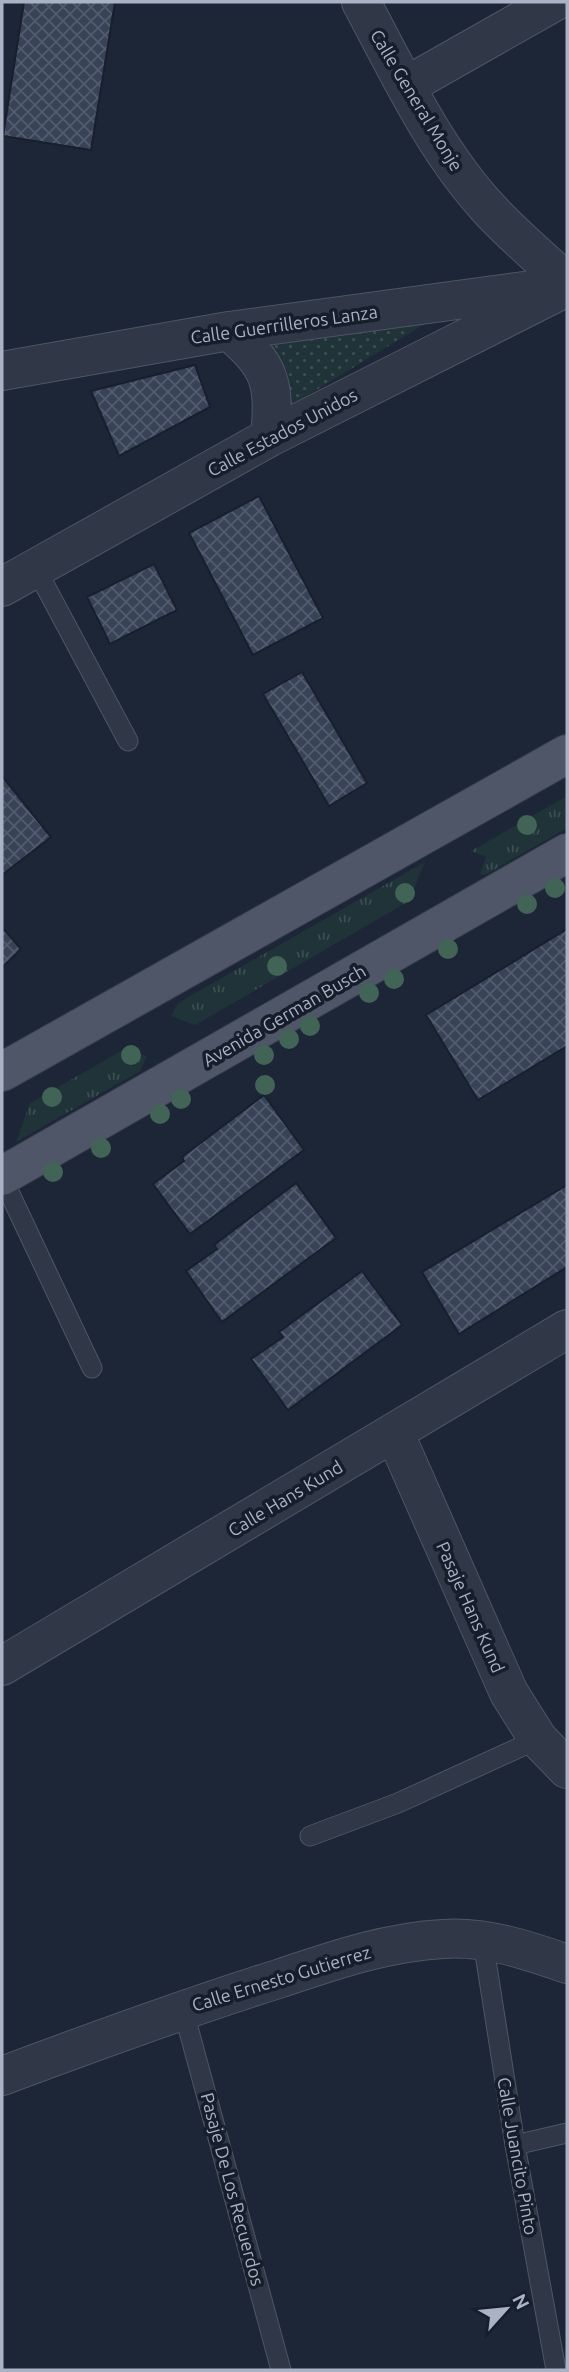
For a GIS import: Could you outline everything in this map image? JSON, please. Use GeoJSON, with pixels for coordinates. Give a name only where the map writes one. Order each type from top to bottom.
{"type":"FeatureCollection","features":[{"type":"Feature","properties":{"kind":"main road"},"geometry":{"type":"LineString","coordinates":[[2,1072],[567,754]]}},
{"type":"Feature","properties":{"kind":"main road","name":"Avenida German Busch"},"geometry":{"type":"LineString","coordinates":[[2,1177],[567,853]]}},
{"type":"Feature","properties":{"kind":"street","name":"Calle General Monje"},"geometry":{"type":"LineString","coordinates":[[361,2],[406,86],[454,166],[489,210],[567,285]]}},
{"type":"Feature","properties":{"kind":"street"},"geometry":{"type":"LineString","coordinates":[[406,86],[554,2]]}},
{"type":"Feature","properties":{"kind":"street","name":"Calle Guerrilleros Lanza"},"geometry":{"type":"LineString","coordinates":[[2,371],[229,331],[567,285]]}},
{"type":"Feature","properties":{"kind":"street","name":"Calle Estados Unidos"},"geometry":{"type":"LineString","coordinates":[[2,587],[270,437],[567,285]]}},
{"type":"Feature","properties":{"kind":"street"},"geometry":{"type":"LineString","coordinates":[[229,331],[251,350],[267,372],[273,401],[270,437]]}},
{"type":"Feature","properties":{"kind":"street","name":"Calle Hans Kund"},"geometry":{"type":"LineString","coordinates":[[2,1666],[567,1329]]}},
{"type":"Feature","properties":{"kind":"street","name":"Pasaje Hans Kund"},"geometry":{"type":"LineString","coordinates":[[394,1432],[509,1693],[538,1739],[567,1769]]}},
{"type":"Feature","properties":{"kind":"street","name":"Calle Ernesto Gutierrez"},"geometry":{"type":"LineString","coordinates":[[2,2076],[183,2009],[375,1948],[444,1938],[483,1941],[533,1952],[567,1964]]}},
{"type":"Feature","properties":{"kind":"lane"},"geometry":{"type":"LineString","coordinates":[[35,568],[128,741]]}},
{"type":"Feature","properties":{"kind":"lane"},"geometry":{"type":"LineString","coordinates":[[2,1177],[92,1368]]}},
{"type":"Feature","properties":{"kind":"lane"},"geometry":{"type":"LineString","coordinates":[[310,1836],[398,1803],[538,1739]]}},
{"type":"Feature","properties":{"kind":"lane","name":"Calle Juancito Pinto"},"geometry":{"type":"LineString","coordinates":[[483,1941],[515,2145],[556,2370]]}},
{"type":"Feature","properties":{"kind":"lane","name":"Pasaje De Los Recuerdos"},"geometry":{"type":"LineString","coordinates":[[183,2009],[281,2370]]}},
{"type":"Feature","properties":{"kind":"lane"},"geometry":{"type":"LineString","coordinates":[[515,2145],[567,2133]]}},
{"type":"Feature","properties":{"kind":"green space"},"geometry":{"type":"Polygon","coordinates":[[[436,317],[287,408],[287,372],[267,342],[436,317]]]}},
{"type":"Feature","properties":{"kind":"green space"},"geometry":{"type":"Polygon","coordinates":[[[567,796],[567,828],[485,875],[480,874],[486,857],[471,851],[567,796]]]}},
{"type":"Feature","properties":{"kind":"green space"},"geometry":{"type":"Polygon","coordinates":[[[425,862],[409,901],[195,1025],[171,1016],[178,1003],[425,862]]]}},
{"type":"Feature","properties":{"kind":"green space"},"geometry":{"type":"Polygon","coordinates":[[[123,1050],[147,1056],[140,1071],[16,1142],[30,1103],[123,1050]]]}},
{"type":"Feature","properties":{"kind":"building"},"geometry":{"type":"Polygon","coordinates":[[[24,2],[115,2],[91,150],[3,136],[24,2]]]}},
{"type":"Feature","properties":{"kind":"building"},"geometry":{"type":"Polygon","coordinates":[[[195,365],[210,407],[119,456],[91,391],[195,365]]]}},
{"type":"Feature","properties":{"kind":"building"},"geometry":{"type":"Polygon","coordinates":[[[259,496],[323,618],[253,655],[189,533],[259,496]]]}},
{"type":"Feature","properties":{"kind":"building"},"geometry":{"type":"Polygon","coordinates":[[[154,564],[177,610],[110,644],[87,597],[154,564]]]}},
{"type":"Feature","properties":{"kind":"building"},"geometry":{"type":"Polygon","coordinates":[[[302,672],[367,783],[329,806],[263,694],[302,672]]]}},
{"type":"Feature","properties":{"kind":"building"},"geometry":{"type":"Polygon","coordinates":[[[2,776],[51,837],[2,875],[2,776]]]}},
{"type":"Feature","properties":{"kind":"building"},"geometry":{"type":"Polygon","coordinates":[[[2,927],[21,949],[2,968],[2,927]]]}},
{"type":"Feature","properties":{"kind":"building"},"geometry":{"type":"Polygon","coordinates":[[[567,929],[567,1046],[478,1100],[426,1015],[567,929]]]}},
{"type":"Feature","properties":{"kind":"building"},"geometry":{"type":"Polygon","coordinates":[[[264,1095],[304,1150],[190,1234],[153,1184],[184,1161],[182,1157],[264,1095]]]}},
{"type":"Feature","properties":{"kind":"building"},"geometry":{"type":"Polygon","coordinates":[[[296,1183],[336,1238],[222,1322],[186,1271],[217,1249],[214,1245],[296,1183]]]}},
{"type":"Feature","properties":{"kind":"building"},"geometry":{"type":"Polygon","coordinates":[[[567,1185],[567,1267],[459,1334],[422,1272],[567,1185]]]}},
{"type":"Feature","properties":{"kind":"building"},"geometry":{"type":"Polygon","coordinates":[[[362,1271],[402,1325],[288,1410],[251,1359],[283,1337],[279,1332],[362,1271]]]}}]}
